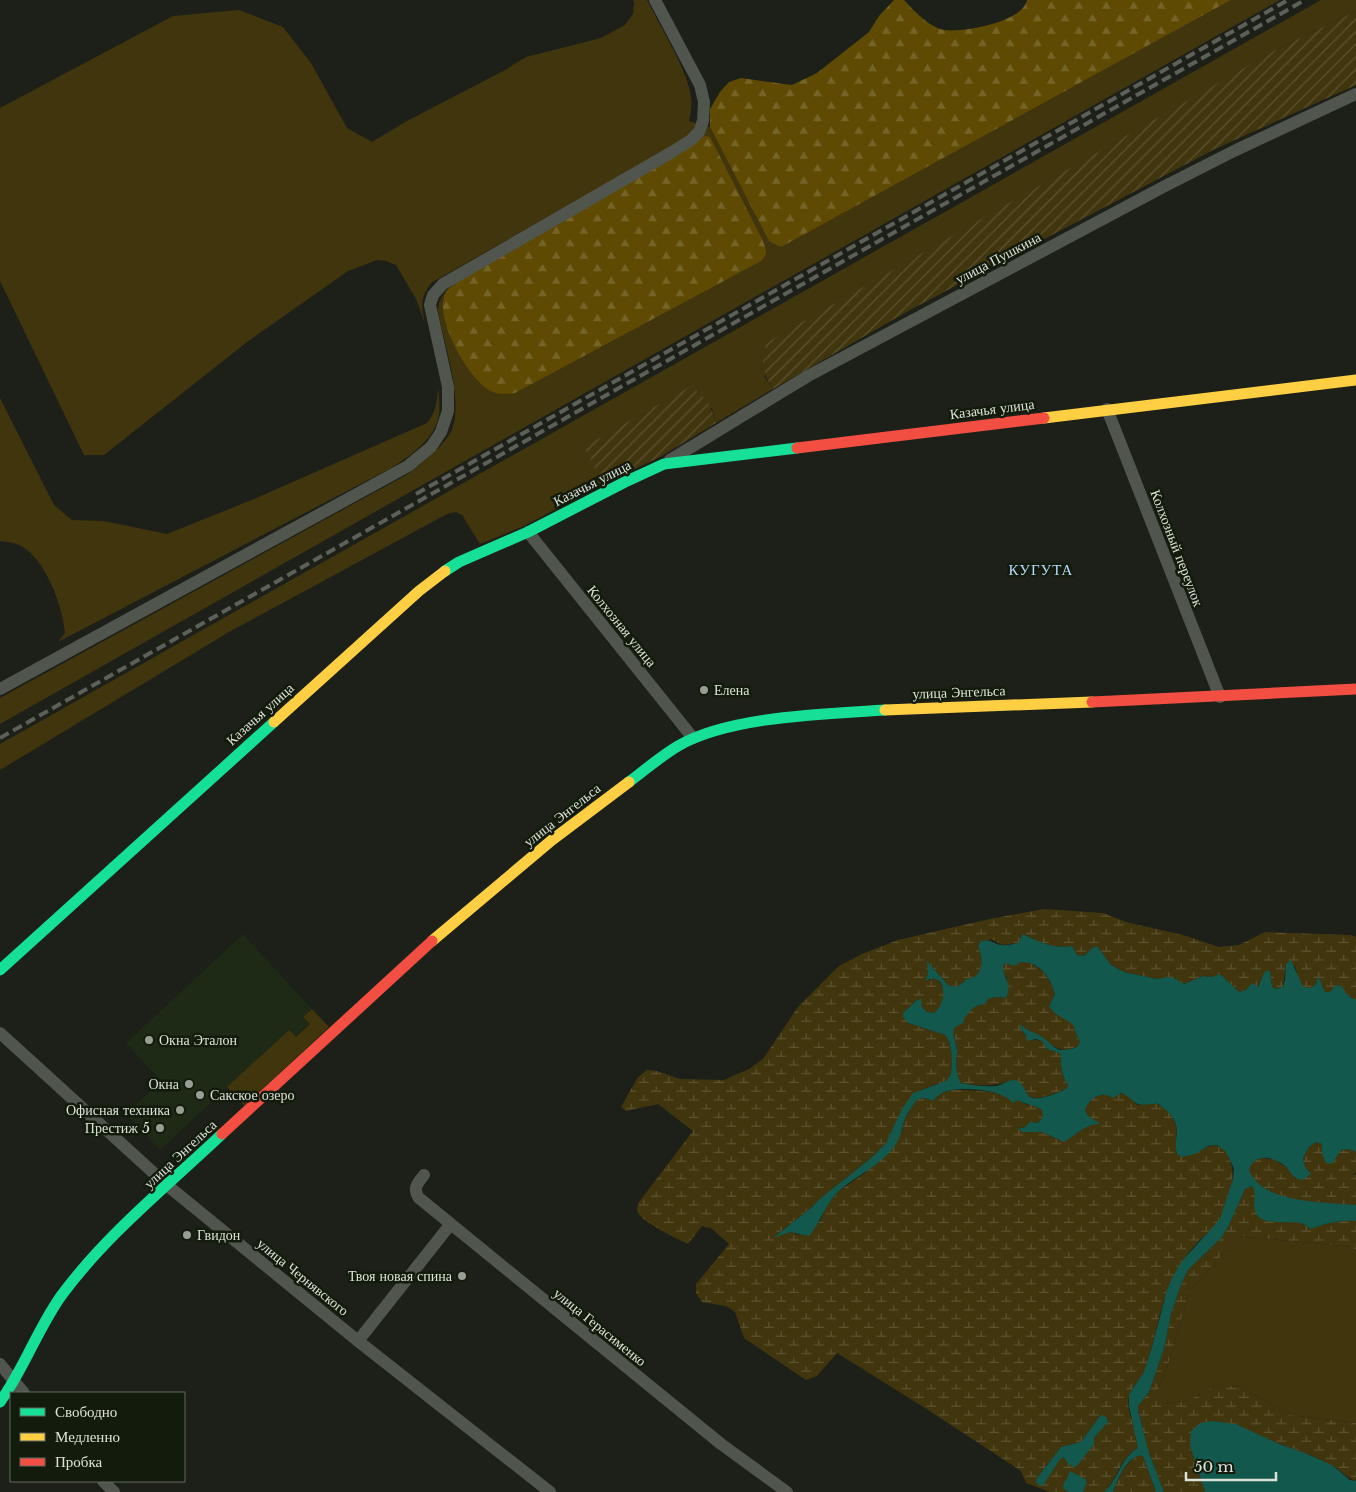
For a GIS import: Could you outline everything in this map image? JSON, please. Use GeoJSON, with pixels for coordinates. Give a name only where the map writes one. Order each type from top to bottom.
{"type":"FeatureCollection","features":[{"type":"Feature","properties":{"kind":"street"},"geometry":{"type":"LineString","coordinates":[[0,689],[408,466],[431,447],[441,432],[448,411],[448,387],[430,305],[433,295],[443,284],[672,152],[700,132],[703,121],[704,102],[700,85],[655,0]]}},
{"type":"Feature","properties":{"kind":"street","name":"улица Пушкина"},"geometry":{"type":"LineString","coordinates":[[664,464],[808,376],[1174,181],[1356,94]]}},
{"type":"Feature","properties":{"kind":"street","name":"Казачья улица"},"geometry":{"type":"LineString","coordinates":[[0,970],[419,591],[442,573],[459,562],[528,532],[624,482],[664,464],[1356,380]]}},
{"type":"Feature","properties":{"kind":"street","name":"Колхозный переулок"},"geometry":{"type":"LineString","coordinates":[[1108,409],[1220,697]]}},
{"type":"Feature","properties":{"kind":"street","name":"Колхозная улица"},"geometry":{"type":"LineString","coordinates":[[528,532],[693,738]]}},
{"type":"Feature","properties":{"kind":"street","name":"улица Энгельса"},"geometry":{"type":"LineString","coordinates":[[0,1402],[46,1318],[83,1268],[116,1233],[433,940],[585,815],[672,750],[693,738],[734,726],[794,717],[845,713],[1220,697],[1356,688]]}},
{"type":"Feature","properties":{"kind":"street","name":"улица Чернявского"},"geometry":{"type":"LineString","coordinates":[[0,1034],[168,1186],[358,1341],[550,1492]]}},
{"type":"Feature","properties":{"kind":"street","name":"улица Герасименко"},"geometry":{"type":"LineString","coordinates":[[424,1175],[416,1185],[416,1194],[450,1225],[721,1444],[787,1492]]}},
{"type":"Feature","properties":{"kind":"street"},"geometry":{"type":"LineString","coordinates":[[358,1341],[450,1225]]}},
{"type":"Feature","properties":{"kind":"street"},"geometry":{"type":"LineString","coordinates":[[0,1364],[23,1392]]}},
{"type":"Feature","properties":{"kind":"street"},"geometry":{"type":"LineString","coordinates":[[104,1482],[114,1492]]}},
{"type":"Feature","properties":{"kind":"shaded area"},"geometry":{"type":"Polygon","coordinates":[[[243,934],[312,1009],[303,1017],[310,1024],[295,1037],[288,1031],[160,1150],[126,1114],[161,1081],[126,1043],[243,934]]]}},
{"type":"Feature","properties":{"kind":"green space"},"geometry":{"type":"Polygon","coordinates":[[[633,0],[647,0],[685,75],[691,97],[689,121],[699,124],[692,133],[676,144],[431,283],[422,302],[425,323],[416,299],[396,265],[377,260],[348,271],[247,342],[104,455],[84,455],[0,281],[0,108],[173,16],[239,10],[283,27],[311,63],[347,128],[372,142],[526,57],[601,38],[625,25],[633,14],[633,0]]]}},
{"type":"Feature","properties":{"kind":"green space"},"geometry":{"type":"Polygon","coordinates":[[[894,0],[904,0],[917,14],[933,26],[944,30],[964,30],[1004,20],[1023,8],[1027,0],[1231,0],[781,247],[769,241],[710,127],[710,109],[720,92],[729,82],[741,78],[792,85],[817,73],[869,32],[879,16],[894,0]]]}},
{"type":"Feature","properties":{"kind":"green space"},"geometry":{"type":"Polygon","coordinates":[[[1231,0],[1280,0],[0,724],[0,698],[408,474],[424,461],[449,435],[454,423],[456,408],[452,374],[438,311],[439,303],[445,291],[442,302],[698,140],[704,125],[710,127],[769,240],[781,246],[1231,0]]]}},
{"type":"Feature","properties":{"kind":"green space"},"geometry":{"type":"Polygon","coordinates":[[[1321,0],[1356,0],[1356,11],[1279,48],[764,376],[773,389],[716,423],[712,408],[585,447],[603,484],[524,526],[480,544],[462,515],[456,512],[447,514],[229,632],[0,770],[0,744],[1321,0]]]}},
{"type":"Feature","properties":{"kind":"green space"},"geometry":{"type":"Polygon","coordinates":[[[1356,11],[1356,85],[1215,149],[910,310],[773,389],[764,372],[766,343],[1279,48],[1356,11]]]}},
{"type":"Feature","properties":{"kind":"green space"},"geometry":{"type":"Polygon","coordinates":[[[705,136],[710,137],[762,239],[766,251],[761,261],[515,393],[495,393],[480,383],[463,360],[448,331],[443,304],[447,290],[705,136]]]}},
{"type":"Feature","properties":{"kind":"green space"},"geometry":{"type":"Polygon","coordinates":[[[691,386],[707,402],[716,423],[660,457],[603,484],[584,447],[691,386]]]}},
{"type":"Feature","properties":{"kind":"green space"},"geometry":{"type":"Polygon","coordinates":[[[438,387],[439,415],[433,432],[421,446],[393,467],[58,642],[65,633],[64,623],[53,587],[41,565],[23,547],[10,542],[0,541],[0,398],[54,505],[72,520],[104,521],[167,534],[254,499],[427,423],[436,406],[438,387]]]}},
{"type":"Feature","properties":{"kind":"green space"},"geometry":{"type":"Polygon","coordinates":[[[1044,909],[1103,913],[1126,922],[1183,935],[1219,947],[1239,945],[1265,932],[1351,935],[1356,937],[1356,999],[1346,994],[1325,992],[1318,977],[1316,984],[1311,989],[1303,987],[1295,966],[1286,964],[1283,987],[1275,989],[1272,986],[1270,971],[1257,987],[1239,992],[1220,974],[1211,977],[1203,976],[1184,984],[1167,977],[1157,979],[1124,972],[1111,965],[1097,946],[1084,956],[1077,955],[1072,946],[1052,946],[1024,934],[1018,943],[1002,945],[991,939],[978,946],[981,959],[980,971],[974,977],[967,979],[956,987],[948,985],[928,962],[928,974],[925,981],[936,978],[944,992],[943,1001],[934,1013],[927,1012],[922,1007],[920,999],[903,1013],[908,1023],[945,1035],[949,1041],[952,1056],[951,1074],[946,1081],[920,1090],[886,1143],[870,1159],[775,1236],[790,1232],[799,1235],[820,1221],[827,1205],[839,1191],[865,1173],[902,1131],[910,1109],[918,1099],[925,1098],[933,1101],[941,1093],[952,1090],[991,1092],[1025,1104],[1037,1106],[1043,1110],[1043,1117],[1038,1123],[1030,1122],[1025,1127],[1018,1128],[1042,1132],[1059,1140],[1070,1138],[1085,1127],[1093,1124],[1092,1119],[1085,1110],[1093,1098],[1100,1095],[1124,1094],[1139,1105],[1154,1103],[1168,1111],[1175,1121],[1177,1130],[1177,1154],[1190,1155],[1214,1145],[1220,1147],[1230,1158],[1232,1167],[1232,1185],[1227,1204],[1218,1223],[1196,1244],[1184,1259],[1169,1286],[1145,1370],[1129,1396],[1130,1415],[1138,1448],[1123,1462],[1113,1481],[1104,1492],[1083,1492],[1087,1481],[1074,1473],[1064,1489],[1069,1492],[1050,1492],[1026,1483],[1021,1471],[837,1353],[817,1376],[806,1380],[744,1338],[735,1312],[726,1306],[702,1302],[696,1293],[696,1284],[729,1244],[711,1228],[702,1226],[688,1244],[651,1224],[637,1210],[639,1202],[693,1131],[658,1104],[626,1111],[621,1107],[638,1077],[647,1070],[657,1071],[680,1079],[724,1080],[749,1069],[763,1059],[798,1007],[839,966],[862,954],[898,940],[1044,909]],[[1099,1417],[1081,1442],[1061,1447],[1037,1478],[1060,1459],[1064,1457],[1066,1459],[1094,1438],[1107,1422],[1099,1417]]]}},
{"type":"Feature","properties":{"kind":"green space"},"geometry":{"type":"Polygon","coordinates":[[[1028,962],[1038,967],[1048,979],[1055,994],[1049,1005],[1075,1026],[1080,1042],[1077,1047],[1066,1050],[1053,1046],[1036,1034],[1024,1029],[1022,1032],[1030,1039],[1042,1041],[1047,1049],[1061,1055],[1062,1071],[1068,1085],[1067,1088],[1054,1094],[1032,1098],[1021,1086],[1012,1080],[987,1085],[961,1083],[956,1064],[957,1049],[954,1028],[959,1025],[974,1007],[985,1004],[988,999],[995,997],[1006,998],[1007,978],[1003,972],[1003,966],[1006,963],[1028,962]]]}},
{"type":"Feature","properties":{"kind":"green space"},"geometry":{"type":"Polygon","coordinates":[[[312,1009],[329,1027],[244,1106],[227,1087],[289,1030],[296,1037],[310,1024],[303,1017],[312,1009]]]}},
{"type":"Feature","properties":{"kind":"green space"},"geometry":{"type":"Polygon","coordinates":[[[1316,1142],[1322,1144],[1322,1154],[1348,1149],[1356,1152],[1356,1172],[1354,1174],[1356,1175],[1356,1205],[1296,1200],[1280,1195],[1266,1190],[1255,1181],[1248,1170],[1252,1162],[1260,1158],[1273,1159],[1286,1167],[1296,1179],[1305,1167],[1303,1158],[1309,1147],[1316,1142]]]}},
{"type":"Feature","properties":{"kind":"green space"},"geometry":{"type":"Polygon","coordinates":[[[1252,1186],[1256,1193],[1254,1205],[1266,1221],[1302,1223],[1311,1229],[1333,1222],[1356,1221],[1356,1251],[1352,1247],[1238,1236],[1190,1291],[1172,1353],[1157,1393],[1166,1404],[1189,1400],[1216,1385],[1240,1387],[1291,1415],[1356,1423],[1356,1481],[1311,1455],[1237,1426],[1212,1421],[1190,1446],[1205,1492],[1164,1492],[1149,1453],[1138,1406],[1149,1392],[1164,1349],[1171,1314],[1188,1270],[1222,1237],[1245,1189],[1252,1186]]]}},
{"type":"Feature","properties":{"kind":"green space"},"geometry":{"type":"Polygon","coordinates":[[[1238,1236],[1352,1247],[1356,1251],[1356,1423],[1291,1415],[1240,1387],[1216,1385],[1189,1400],[1165,1404],[1157,1393],[1172,1353],[1190,1291],[1238,1236]]]}},
{"type":"Feature","properties":{"kind":"green space"},"geometry":{"type":"Polygon","coordinates":[[[1140,1455],[1143,1456],[1156,1492],[1113,1492],[1127,1465],[1140,1455]]]}},
{"type":"Feature","properties":{"kind":"water"},"geometry":{"type":"Polygon","coordinates":[[[1023,934],[1052,946],[1072,946],[1077,955],[1084,956],[1097,946],[1111,965],[1124,972],[1157,979],[1174,978],[1184,984],[1203,976],[1211,977],[1220,974],[1239,992],[1246,990],[1252,983],[1258,987],[1265,971],[1270,971],[1272,986],[1275,989],[1283,987],[1286,964],[1291,960],[1303,987],[1311,988],[1316,984],[1318,976],[1325,992],[1330,992],[1336,985],[1342,986],[1346,994],[1356,999],[1356,1152],[1348,1149],[1341,1150],[1332,1164],[1326,1163],[1322,1154],[1322,1144],[1316,1142],[1309,1147],[1303,1158],[1305,1167],[1311,1174],[1303,1180],[1296,1178],[1285,1166],[1269,1158],[1255,1161],[1249,1170],[1256,1181],[1280,1195],[1312,1202],[1356,1205],[1356,1221],[1333,1222],[1311,1229],[1296,1222],[1270,1222],[1259,1217],[1256,1213],[1252,1186],[1245,1189],[1222,1237],[1188,1270],[1182,1282],[1171,1314],[1164,1349],[1149,1392],[1138,1406],[1149,1453],[1164,1492],[1156,1492],[1143,1456],[1138,1456],[1128,1463],[1120,1475],[1113,1492],[1104,1492],[1127,1457],[1138,1448],[1129,1406],[1129,1394],[1144,1372],[1167,1290],[1182,1261],[1220,1219],[1233,1179],[1234,1169],[1225,1151],[1217,1145],[1208,1146],[1195,1154],[1182,1157],[1177,1154],[1176,1124],[1169,1113],[1158,1104],[1138,1104],[1121,1093],[1113,1098],[1104,1095],[1096,1096],[1085,1110],[1087,1115],[1100,1124],[1085,1128],[1064,1142],[1042,1132],[1022,1132],[1018,1129],[1025,1127],[1030,1122],[1038,1123],[1043,1117],[1042,1110],[1018,1100],[1013,1103],[1000,1094],[958,1089],[942,1093],[933,1101],[925,1098],[918,1099],[905,1119],[896,1144],[877,1164],[846,1185],[834,1196],[809,1236],[790,1232],[773,1238],[870,1159],[886,1143],[902,1109],[913,1093],[946,1081],[951,1074],[952,1056],[949,1041],[945,1035],[908,1023],[903,1017],[903,1013],[917,1000],[921,999],[922,1007],[927,1012],[934,1013],[942,1001],[943,988],[941,983],[932,979],[925,981],[928,974],[927,961],[948,985],[956,987],[974,977],[980,970],[981,958],[978,946],[981,941],[990,941],[1003,945],[1018,943],[1023,934]],[[1021,962],[1014,966],[1006,963],[1003,966],[1003,970],[1008,985],[1006,998],[995,997],[988,999],[985,1004],[973,1008],[965,1017],[963,1023],[954,1028],[957,1049],[956,1064],[961,1083],[992,1086],[1015,1080],[1033,1098],[1049,1096],[1067,1088],[1068,1085],[1062,1071],[1061,1055],[1047,1049],[1042,1041],[1036,1039],[1027,1041],[1026,1035],[1020,1029],[1020,1024],[1055,1047],[1063,1050],[1077,1047],[1080,1042],[1074,1026],[1054,1012],[1049,1006],[1055,994],[1047,976],[1039,968],[1021,962]]]}},
{"type":"Feature","properties":{"kind":"water"},"geometry":{"type":"Polygon","coordinates":[[[1102,1415],[1106,1417],[1108,1422],[1094,1438],[1094,1444],[1077,1466],[1074,1467],[1068,1464],[1064,1457],[1060,1459],[1044,1484],[1041,1486],[1036,1483],[1037,1478],[1061,1447],[1081,1442],[1102,1415]]]}},
{"type":"Feature","properties":{"kind":"water"},"geometry":{"type":"Polygon","coordinates":[[[1212,1421],[1236,1424],[1279,1444],[1332,1465],[1350,1480],[1356,1481],[1356,1492],[1205,1492],[1190,1446],[1191,1431],[1200,1423],[1212,1421]]]}},
{"type":"Feature","properties":{"kind":"water"},"geometry":{"type":"Polygon","coordinates":[[[1070,1471],[1087,1482],[1083,1492],[1069,1492],[1064,1489],[1063,1486],[1070,1471]]]}},
{"type":"Feature","properties":{"kind":"railway"},"geometry":{"type":"LineString","coordinates":[[416,494],[1288,0]]}},
{"type":"Feature","properties":{"kind":"railway"},"geometry":{"type":"LineString","coordinates":[[0,738],[1305,0]]}},
{"type":"Feature","properties":{"kind":"traffic: fast"},"geometry":{"type":"LineString","coordinates":[[445,571],[459,562],[528,532],[664,464],[797,448]]}},
{"type":"Feature","properties":{"kind":"traffic: fast"},"geometry":{"type":"LineString","coordinates":[[629,782],[678,746],[699,736],[724,728],[778,718],[885,710]]}},
{"type":"Feature","properties":{"kind":"traffic: fast"},"geometry":{"type":"LineString","coordinates":[[0,970],[274,722]]}},
{"type":"Feature","properties":{"kind":"traffic: fast"},"geometry":{"type":"LineString","coordinates":[[0,1402],[9,1389],[52,1309],[97,1252],[222,1134]]}},
{"type":"Feature","properties":{"kind":"traffic: slow"},"geometry":{"type":"LineString","coordinates":[[1044,418],[1356,380]]}},
{"type":"Feature","properties":{"kind":"traffic: slow"},"geometry":{"type":"LineString","coordinates":[[274,722],[419,591],[445,571]]}},
{"type":"Feature","properties":{"kind":"traffic: slow"},"geometry":{"type":"LineString","coordinates":[[885,710],[1092,702]]}},
{"type":"Feature","properties":{"kind":"traffic: slow"},"geometry":{"type":"LineString","coordinates":[[432,941],[552,840],[629,782]]}},
{"type":"Feature","properties":{"kind":"traffic: jam"},"geometry":{"type":"LineString","coordinates":[[797,448],[1044,418]]}},
{"type":"Feature","properties":{"kind":"traffic: jam"},"geometry":{"type":"LineString","coordinates":[[1092,702],[1356,689]]}},
{"type":"Feature","properties":{"kind":"traffic: jam"},"geometry":{"type":"LineString","coordinates":[[222,1134],[432,941]]}},
{"type":"Feature","properties":{"kind":"place","name":"Елена"},"geometry":{"type":"Point","coordinates":[704,690]}},
{"type":"Feature","properties":{"kind":"place","name":"Окна Эталон"},"geometry":{"type":"Point","coordinates":[149,1040]}},
{"type":"Feature","properties":{"kind":"place","name":"Окна"},"geometry":{"type":"Point","coordinates":[189,1084]}},
{"type":"Feature","properties":{"kind":"place","name":"Сакское озеро"},"geometry":{"type":"Point","coordinates":[200,1095]}},
{"type":"Feature","properties":{"kind":"place","name":"Офисная техника"},"geometry":{"type":"Point","coordinates":[180,1110]}},
{"type":"Feature","properties":{"kind":"place","name":"Престиж 5"},"geometry":{"type":"Point","coordinates":[160,1128]}},
{"type":"Feature","properties":{"kind":"place","name":"Гвидон"},"geometry":{"type":"Point","coordinates":[187,1235]}},
{"type":"Feature","properties":{"kind":"place","name":"Твоя новая спина"},"geometry":{"type":"Point","coordinates":[462,1276]}},
{"type":"Feature","properties":{"kind":"district","name":"КУГУТА"},"geometry":{"type":"Point","coordinates":[1041,570]}}]}
